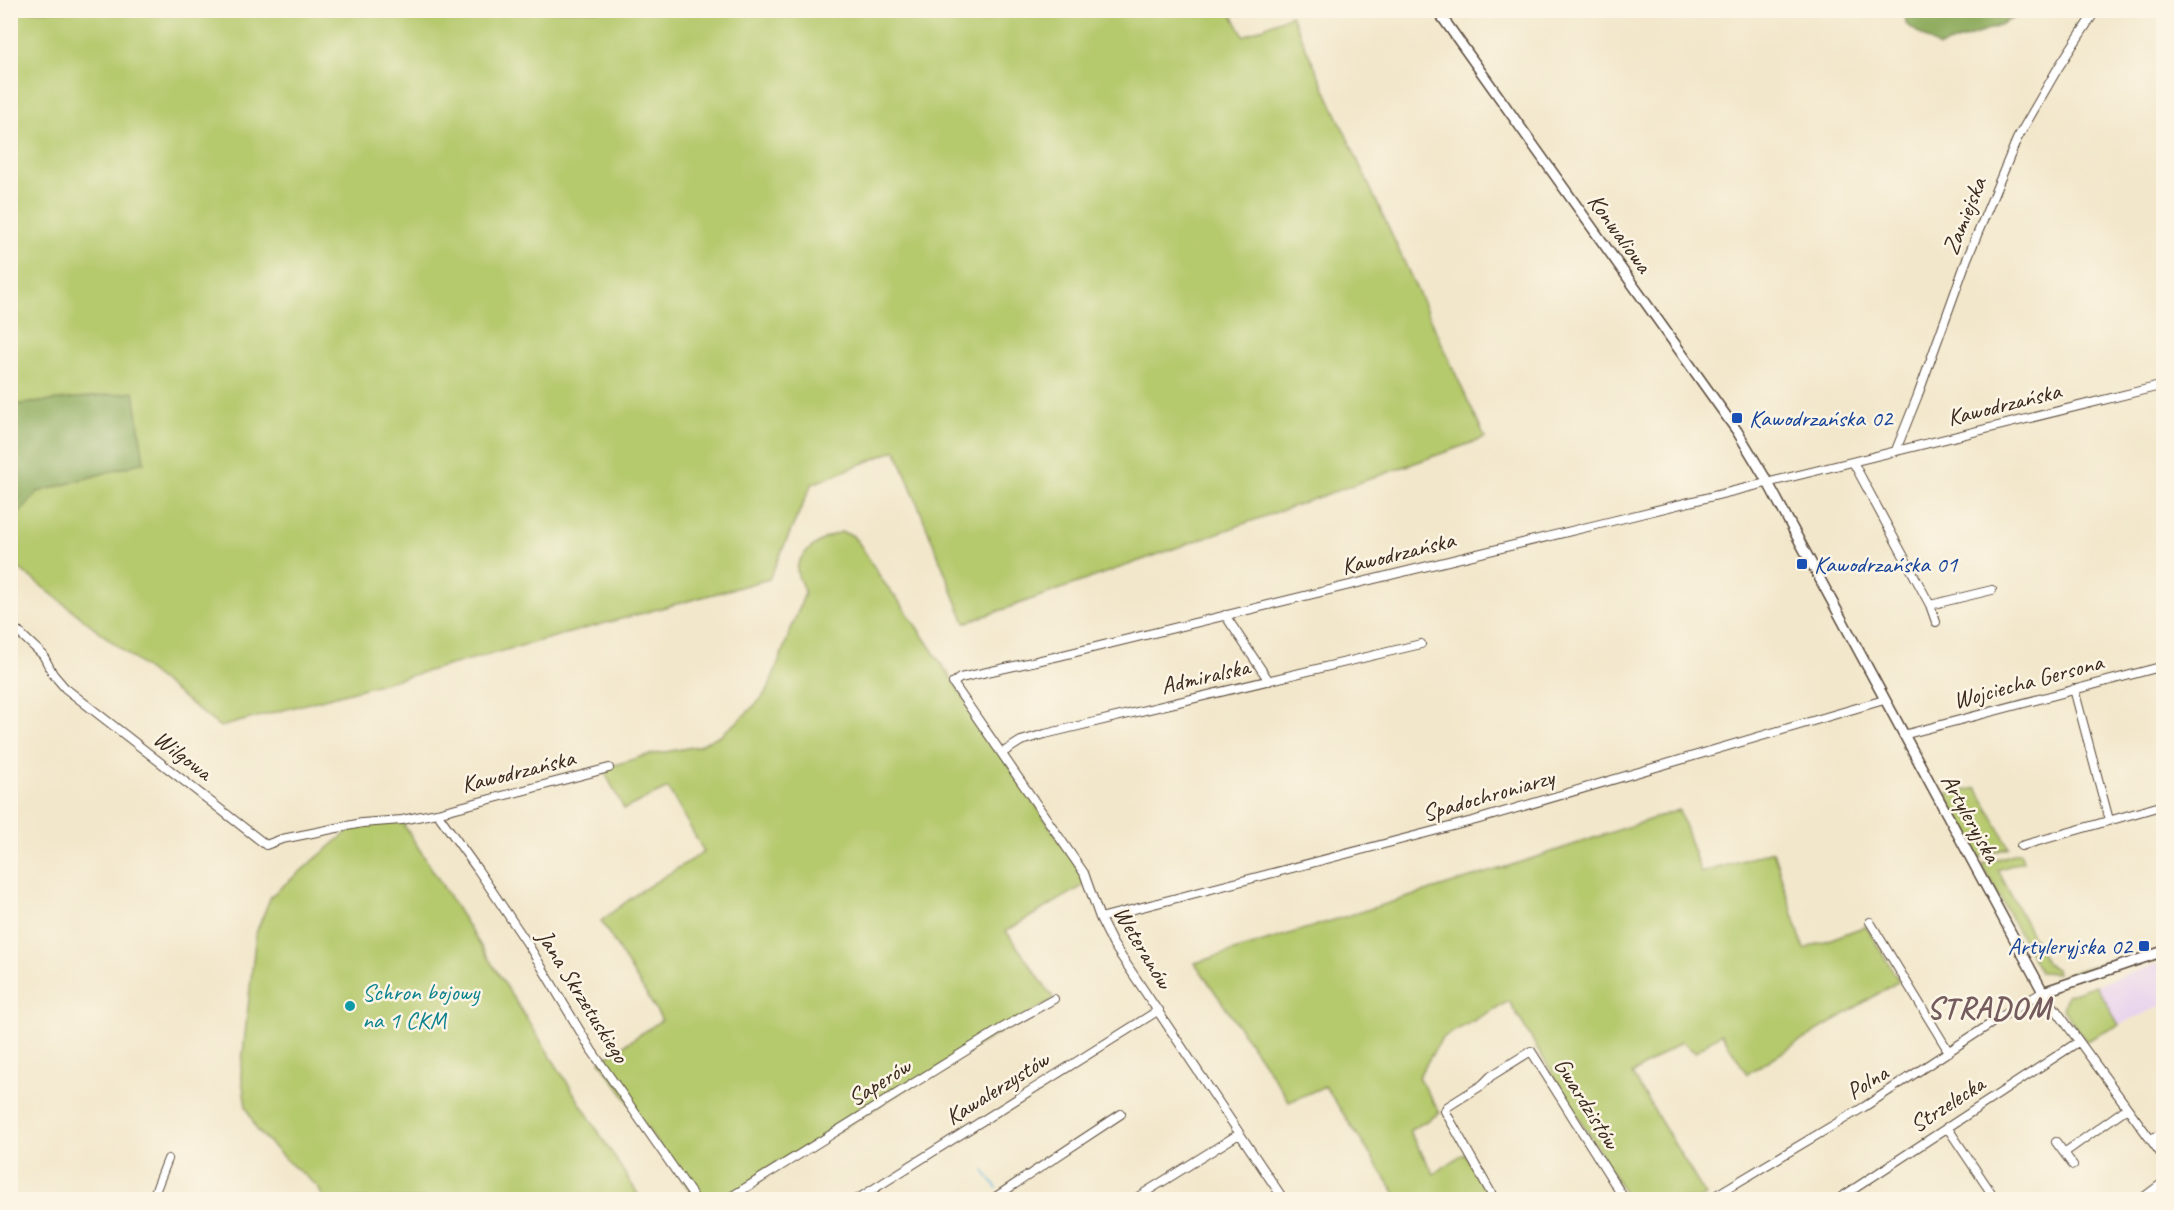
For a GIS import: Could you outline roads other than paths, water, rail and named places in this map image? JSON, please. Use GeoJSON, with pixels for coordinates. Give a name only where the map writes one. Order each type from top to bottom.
{"type":"FeatureCollection","features":[{"type":"Feature","properties":{"kind":"street","name":"Konwaliowa"},"geometry":{"type":"LineString","coordinates":[[1437,10],[1711,392],[1767,482]]}},
{"type":"Feature","properties":{"kind":"street","name":"Zamiejska"},"geometry":{"type":"LineString","coordinates":[[1896,450],[1967,258],[2017,139],[2058,68],[2096,10]]}},
{"type":"Feature","properties":{"kind":"street","name":"Kawodrzańska"},"geometry":{"type":"LineString","coordinates":[[953,683],[960,678],[972,675],[2163,385]]}},
{"type":"Feature","properties":{"kind":"street"},"geometry":{"type":"LineString","coordinates":[[1853,462],[1930,605],[1936,622]]}},
{"type":"Feature","properties":{"kind":"street","name":"Artyleryjska"},"geometry":{"type":"LineString","coordinates":[[1767,482],[2043,992],[2163,1158]]}},
{"type":"Feature","properties":{"kind":"street"},"geometry":{"type":"LineString","coordinates":[[1930,605],[1992,591]]}},
{"type":"Feature","properties":{"kind":"street"},"geometry":{"type":"LineString","coordinates":[[1225,615],[1269,681]]}},
{"type":"Feature","properties":{"kind":"street","name":"Wilgowa"},"geometry":{"type":"LineString","coordinates":[[10,624],[43,655],[53,674],[65,688],[266,845],[282,839],[362,823]]}},
{"type":"Feature","properties":{"kind":"street","name":"Admiralska"},"geometry":{"type":"LineString","coordinates":[[1002,753],[1021,741],[1045,734],[1421,644]]}},
{"type":"Feature","properties":{"kind":"street","name":"Wojciecha Gersona"},"geometry":{"type":"LineString","coordinates":[[1903,735],[2163,666]]}},
{"type":"Feature","properties":{"kind":"street","name":"Weteranów"},"geometry":{"type":"LineString","coordinates":[[953,683],[1084,873],[1100,918],[1113,944],[1284,1200]]}},
{"type":"Feature","properties":{"kind":"street"},"geometry":{"type":"LineString","coordinates":[[2074,689],[2109,820]]}},
{"type":"Feature","properties":{"kind":"street","name":"Spadochroniarzy"},"geometry":{"type":"LineString","coordinates":[[1100,918],[1476,820],[1884,700]]}},
{"type":"Feature","properties":{"kind":"street","name":"Kawodrzańska"},"geometry":{"type":"LineString","coordinates":[[362,823],[402,820],[437,813],[609,768]]}},
{"type":"Feature","properties":{"kind":"street"},"geometry":{"type":"LineString","coordinates":[[2021,846],[2163,805]]}},
{"type":"Feature","properties":{"kind":"street","name":"Jana Skrzetuskiego"},"geometry":{"type":"LineString","coordinates":[[437,813],[529,946],[592,1051],[696,1200]]}},
{"type":"Feature","properties":{"kind":"street"},"geometry":{"type":"LineString","coordinates":[[1870,922],[1948,1052]]}},
{"type":"Feature","properties":{"kind":"street"},"geometry":{"type":"LineString","coordinates":[[2043,992],[2163,951]]}},
{"type":"Feature","properties":{"kind":"street","name":"Polna"},"geometry":{"type":"LineString","coordinates":[[1708,1200],[1864,1107],[2043,992]]}},
{"type":"Feature","properties":{"kind":"street","name":"Saperów"},"geometry":{"type":"LineString","coordinates":[[726,1200],[1004,1027],[1054,999]]}},
{"type":"Feature","properties":{"kind":"street","name":"Kawalerzystów"},"geometry":{"type":"LineString","coordinates":[[856,1200],[1159,1010]]}},
{"type":"Feature","properties":{"kind":"street","name":"Strzelecka"},"geometry":{"type":"LineString","coordinates":[[1837,1200],[2078,1042]]}},
{"type":"Feature","properties":{"kind":"street","name":"Gwardzistów"},"geometry":{"type":"LineString","coordinates":[[1496,1200],[1445,1111],[1447,1107],[1482,1085],[1491,1076],[1532,1051],[1625,1200]]}},
{"type":"Feature","properties":{"kind":"street"},"geometry":{"type":"LineString","coordinates":[[2064,1153],[2127,1108]]}},
{"type":"Feature","properties":{"kind":"street"},"geometry":{"type":"LineString","coordinates":[[991,1200],[1121,1114]]}},
{"type":"Feature","properties":{"kind":"street"},"geometry":{"type":"LineString","coordinates":[[1947,1127],[1993,1199]]}},
{"type":"Feature","properties":{"kind":"street"},"geometry":{"type":"LineString","coordinates":[[2150,1139],[2163,1133]]}},
{"type":"Feature","properties":{"kind":"street"},"geometry":{"type":"LineString","coordinates":[[1133,1200],[1239,1134]]}},
{"type":"Feature","properties":{"kind":"street"},"geometry":{"type":"LineString","coordinates":[[2056,1142],[2073,1165]]}},
{"type":"Feature","properties":{"kind":"street"},"geometry":{"type":"LineString","coordinates":[[152,1200],[168,1159]]}},
{"type":"Feature","properties":{"kind":"street"},"geometry":{"type":"LineString","coordinates":[[2140,1200],[2163,1182]]}},
{"type":"Feature","properties":{"kind":"waterway"},"geometry":{"type":"LineString","coordinates":[[984,1171],[997,1188]]}},
{"type":"Feature","properties":{"kind":"place","name":"Kawodrzańska 02"},"geometry":{"type":"Point","coordinates":[1737,418]}},
{"type":"Feature","properties":{"kind":"place","name":"Kawodrzańska 01"},"geometry":{"type":"Point","coordinates":[1802,564]}},
{"type":"Feature","properties":{"kind":"place","name":"Artyleryjska 02"},"geometry":{"type":"Point","coordinates":[2144,946]}},
{"type":"Feature","properties":{"kind":"place","name":"Schron bojowy na 1 CKM"},"geometry":{"type":"Point","coordinates":[350,1006]}},
{"type":"Feature","properties":{"kind":"district","name":"STRADOM"},"geometry":{"type":"Point","coordinates":[1989,1008]}}]}
